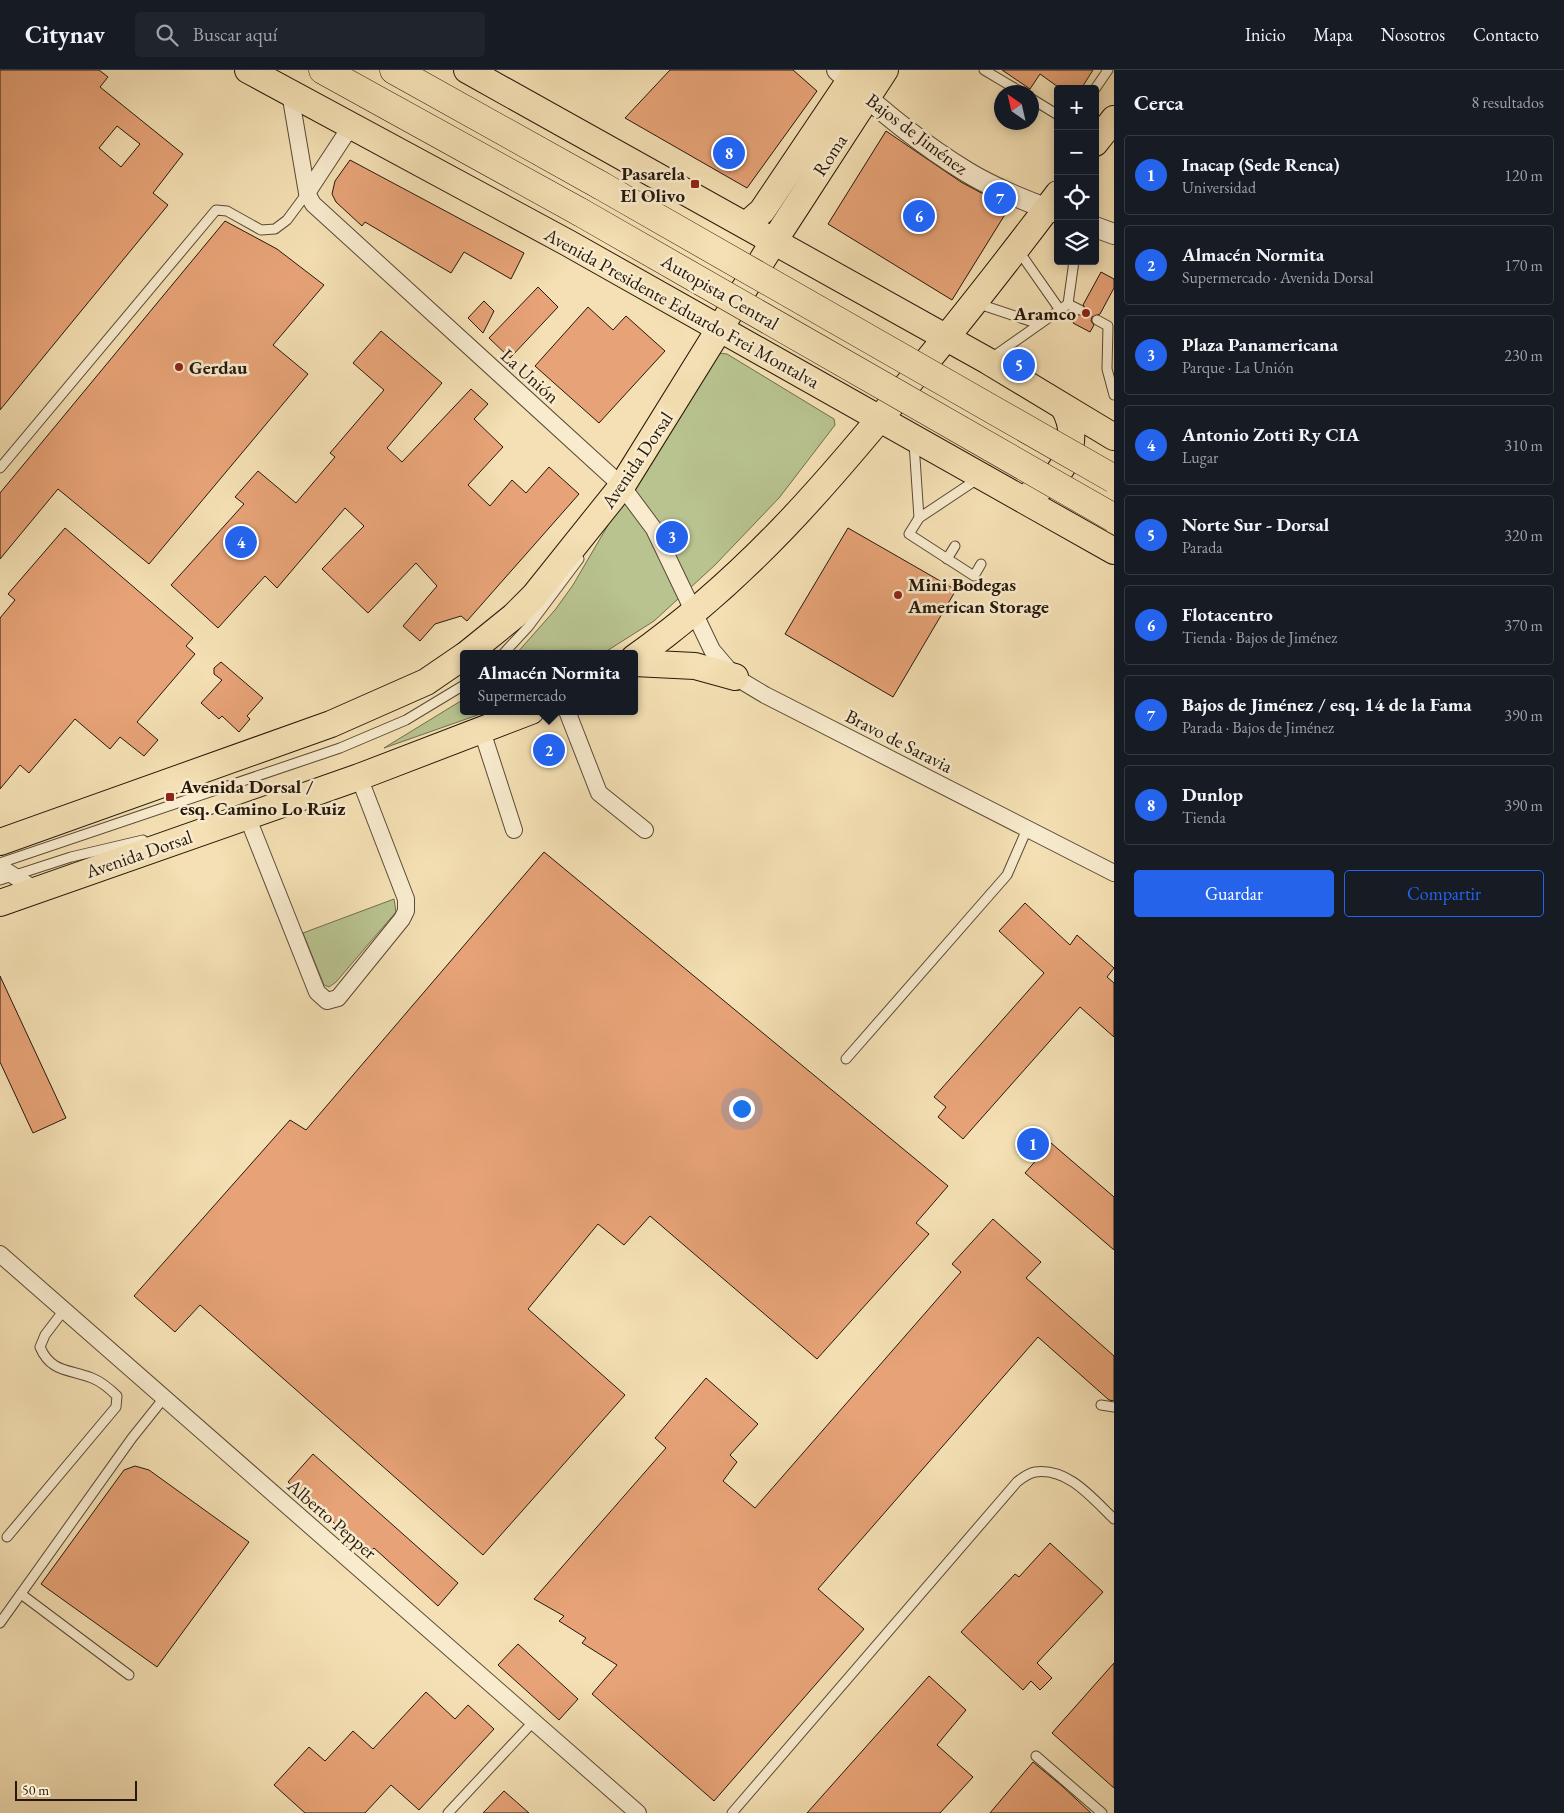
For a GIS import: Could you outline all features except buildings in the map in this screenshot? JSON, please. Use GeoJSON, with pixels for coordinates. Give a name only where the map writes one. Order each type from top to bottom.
{"type":"FeatureCollection","features":[{"type":"Feature","properties":{"kind":"highway","name":"Autopista Central"},"geometry":{"type":"LineString","coordinates":[[323,70],[580,212],[1114,518]]}},
{"type":"Feature","properties":{"kind":"highway","name":"Autopista Central"},"geometry":{"type":"LineString","coordinates":[[394,70],[600,184],[1114,479]]}},
{"type":"Feature","properties":{"kind":"main road","name":"Avenida Presidente Eduardo Frei Montalva"},"geometry":{"type":"LineString","coordinates":[[248,70],[722,329],[1114,551]]}},
{"type":"Feature","properties":{"kind":"main road"},"geometry":{"type":"LineString","coordinates":[[467,70],[988,361],[1114,437]]}},
{"type":"Feature","properties":{"kind":"main road","name":"Roma"},"geometry":{"type":"LineString","coordinates":[[774,241],[852,80],[885,70]]}},
{"type":"Feature","properties":{"kind":"main road"},"geometry":{"type":"LineString","coordinates":[[746,225],[767,204],[852,80]]}},
{"type":"Feature","properties":{"kind":"main road"},"geometry":{"type":"LineString","coordinates":[[1099,136],[1114,119]]}},
{"type":"Feature","properties":{"kind":"main road"},"geometry":{"type":"LineString","coordinates":[[638,655],[694,613],[744,570],[776,538],[880,420],[947,338],[1016,248],[1054,205]]}},
{"type":"Feature","properties":{"kind":"main road","name":"Avenida Dorsal"},"geometry":{"type":"LineString","coordinates":[[472,650],[514,616],[534,596],[622,486],[722,329],[774,241]]}},
{"type":"Feature","properties":{"kind":"main road"},"geometry":{"type":"LineString","coordinates":[[1015,495],[1033,492],[1050,482],[1066,460],[1072,436],[1064,408]]}},
{"type":"Feature","properties":{"kind":"main road"},"geometry":{"type":"LineString","coordinates":[[0,842],[331,724],[426,682],[460,659]]}},
{"type":"Feature","properties":{"kind":"main road"},"geometry":{"type":"LineString","coordinates":[[638,663],[695,666],[735,676]]}},
{"type":"Feature","properties":{"kind":"main road","name":"Avenida Dorsal"},"geometry":{"type":"LineString","coordinates":[[0,903],[359,777],[521,715]]}},
{"type":"Feature","properties":{"kind":"street","name":"Bajos de Jiménez"},"geometry":{"type":"LineString","coordinates":[[852,80],[940,154],[968,172],[1054,205]]}},
{"type":"Feature","properties":{"kind":"street","name":"La Unión"},"geometry":{"type":"LineString","coordinates":[[290,94],[307,194],[318,210],[622,486],[654,529],[694,613]]}},
{"type":"Feature","properties":{"kind":"street"},"geometry":{"type":"LineString","coordinates":[[307,194],[351,126]]}},
{"type":"Feature","properties":{"kind":"street"},"geometry":{"type":"LineString","coordinates":[[1099,228],[1114,234]]}},
{"type":"Feature","properties":{"kind":"street","name":"Bravo de Saravia"},"geometry":{"type":"LineString","coordinates":[[694,613],[712,650],[735,676],[765,695],[1114,874]]}},
{"type":"Feature","properties":{"kind":"street"},"geometry":{"type":"LineString","coordinates":[[569,715],[598,793],[645,830]]}},
{"type":"Feature","properties":{"kind":"street"},"geometry":{"type":"LineString","coordinates":[[482,731],[514,830]]}},
{"type":"Feature","properties":{"kind":"street"},"geometry":{"type":"LineString","coordinates":[[248,816],[317,992],[327,1001],[338,998],[402,920],[406,911],[406,899],[359,777]]}},
{"type":"Feature","properties":{"kind":"street"},"geometry":{"type":"LineString","coordinates":[[4,874],[36,890]]}},
{"type":"Feature","properties":{"kind":"street","name":"Alberto Pepper"},"geometry":{"type":"LineString","coordinates":[[0,1254],[638,1813]]}},
{"type":"Feature","properties":{"kind":"lane"},"geometry":{"type":"LineString","coordinates":[[984,70],[1009,85]]}},
{"type":"Feature","properties":{"kind":"lane"},"geometry":{"type":"LineString","coordinates":[[1098,85],[1108,70]]}},
{"type":"Feature","properties":{"kind":"lane"},"geometry":{"type":"LineString","coordinates":[[1039,103],[1054,113]]}},
{"type":"Feature","properties":{"kind":"lane"},"geometry":{"type":"LineString","coordinates":[[0,468],[216,210],[227,211],[261,230],[275,229],[287,220],[307,194]]}},
{"type":"Feature","properties":{"kind":"lane"},"geometry":{"type":"LineString","coordinates":[[1016,248],[1060,310]]}},
{"type":"Feature","properties":{"kind":"lane"},"geometry":{"type":"LineString","coordinates":[[988,361],[1068,304],[1073,265]]}},
{"type":"Feature","properties":{"kind":"lane"},"geometry":{"type":"LineString","coordinates":[[973,302],[1038,324]]}},
{"type":"Feature","properties":{"kind":"lane"},"geometry":{"type":"LineString","coordinates":[[1068,304],[1080,310]]}},
{"type":"Feature","properties":{"kind":"lane"},"geometry":{"type":"LineString","coordinates":[[1096,320],[1111,324],[1107,369],[1114,395]]}},
{"type":"Feature","properties":{"kind":"lane"},"geometry":{"type":"LineString","coordinates":[[914,439],[919,518]]}},
{"type":"Feature","properties":{"kind":"lane"},"geometry":{"type":"LineString","coordinates":[[981,564],[974,576],[909,534],[919,518],[982,477]]}},
{"type":"Feature","properties":{"kind":"lane"},"geometry":{"type":"LineString","coordinates":[[507,650],[551,598],[585,549],[622,486]]}},
{"type":"Feature","properties":{"kind":"lane"},"geometry":{"type":"LineString","coordinates":[[947,559],[955,546]]}},
{"type":"Feature","properties":{"kind":"lane"},"geometry":{"type":"LineString","coordinates":[[0,863],[340,748],[406,720],[460,687]]}},
{"type":"Feature","properties":{"kind":"lane"},"geometry":{"type":"LineString","coordinates":[[4,874],[248,816]]}},
{"type":"Feature","properties":{"kind":"lane"},"geometry":{"type":"LineString","coordinates":[[846,1060],[1007,874],[1027,829]]}},
{"type":"Feature","properties":{"kind":"lane"},"geometry":{"type":"LineString","coordinates":[[7,1537],[116,1407],[117,1396],[107,1385],[90,1377],[64,1371],[43,1355],[40,1347],[45,1336],[64,1310]]}},
{"type":"Feature","properties":{"kind":"lane"},"geometry":{"type":"LineString","coordinates":[[0,1623],[132,1438],[164,1398]]}},
{"type":"Feature","properties":{"kind":"lane"},"geometry":{"type":"LineString","coordinates":[[1101,1405],[1114,1407]]}},
{"type":"Feature","properties":{"kind":"lane"},"geometry":{"type":"LineString","coordinates":[[732,1813],[1017,1482],[1033,1472],[1050,1472],[1062,1475],[1084,1490],[1113,1517]]}},
{"type":"Feature","properties":{"kind":"lane"},"geometry":{"type":"LineString","coordinates":[[21,1594],[129,1675]]}},
{"type":"Feature","properties":{"kind":"lane"},"geometry":{"type":"LineString","coordinates":[[448,1813],[534,1721]]}},
{"type":"Feature","properties":{"kind":"lane"},"geometry":{"type":"LineString","coordinates":[[1036,1756],[1102,1813]]}},
{"type":"Feature","properties":{"kind":"green space"},"geometry":{"type":"Polygon","coordinates":[[[717,353],[727,354],[834,419],[835,425],[779,498],[715,565],[654,621],[608,650],[520,650],[555,610],[573,585],[618,508],[717,353]]]}},
{"type":"Feature","properties":{"kind":"green space"},"geometry":{"type":"Polygon","coordinates":[[[460,701],[460,715],[478,715],[384,748],[460,701]]]}},
{"type":"Feature","properties":{"kind":"green space"},"geometry":{"type":"Polygon","coordinates":[[[394,899],[396,912],[336,982],[329,987],[324,985],[303,933],[394,899]]]}},
{"type":"Feature","properties":{"kind":"place","name":"Dunlop"},"geometry":{"type":"Point","coordinates":[729,153]}},
{"type":"Feature","properties":{"kind":"place","name":"Pasarela El Olivo"},"geometry":{"type":"Point","coordinates":[695,184]}},
{"type":"Feature","properties":{"kind":"place","name":"Bajos de Jiménez / esq. 14 de la Fama"},"geometry":{"type":"Point","coordinates":[1000,198]}},
{"type":"Feature","properties":{"kind":"place","name":"Flotacentro"},"geometry":{"type":"Point","coordinates":[919,216]}},
{"type":"Feature","properties":{"kind":"place","name":"Aramco"},"geometry":{"type":"Point","coordinates":[1086,313]}},
{"type":"Feature","properties":{"kind":"place","name":"Norte Sur - Dorsal"},"geometry":{"type":"Point","coordinates":[1019,365]}},
{"type":"Feature","properties":{"kind":"place","name":"Gerdau"},"geometry":{"type":"Point","coordinates":[179,367]}},
{"type":"Feature","properties":{"kind":"place","name":"Plaza Panamericana"},"geometry":{"type":"Point","coordinates":[672,537]}},
{"type":"Feature","properties":{"kind":"place","name":"Antonio Zotti Ry CIA"},"geometry":{"type":"Point","coordinates":[241,542]}},
{"type":"Feature","properties":{"kind":"place","name":"Mini Bodegas American Storage"},"geometry":{"type":"Point","coordinates":[898,595]}},
{"type":"Feature","properties":{"kind":"place","name":"Almacén Normita"},"geometry":{"type":"Point","coordinates":[549,750]}},
{"type":"Feature","properties":{"kind":"place","name":"Avenida Dorsal / esq. Camino Lo Ruiz"},"geometry":{"type":"Point","coordinates":[170,797]}},
{"type":"Feature","properties":{"kind":"place","name":"Inacap (Sede Renca)"},"geometry":{"type":"Point","coordinates":[1033,1144]}}]}
